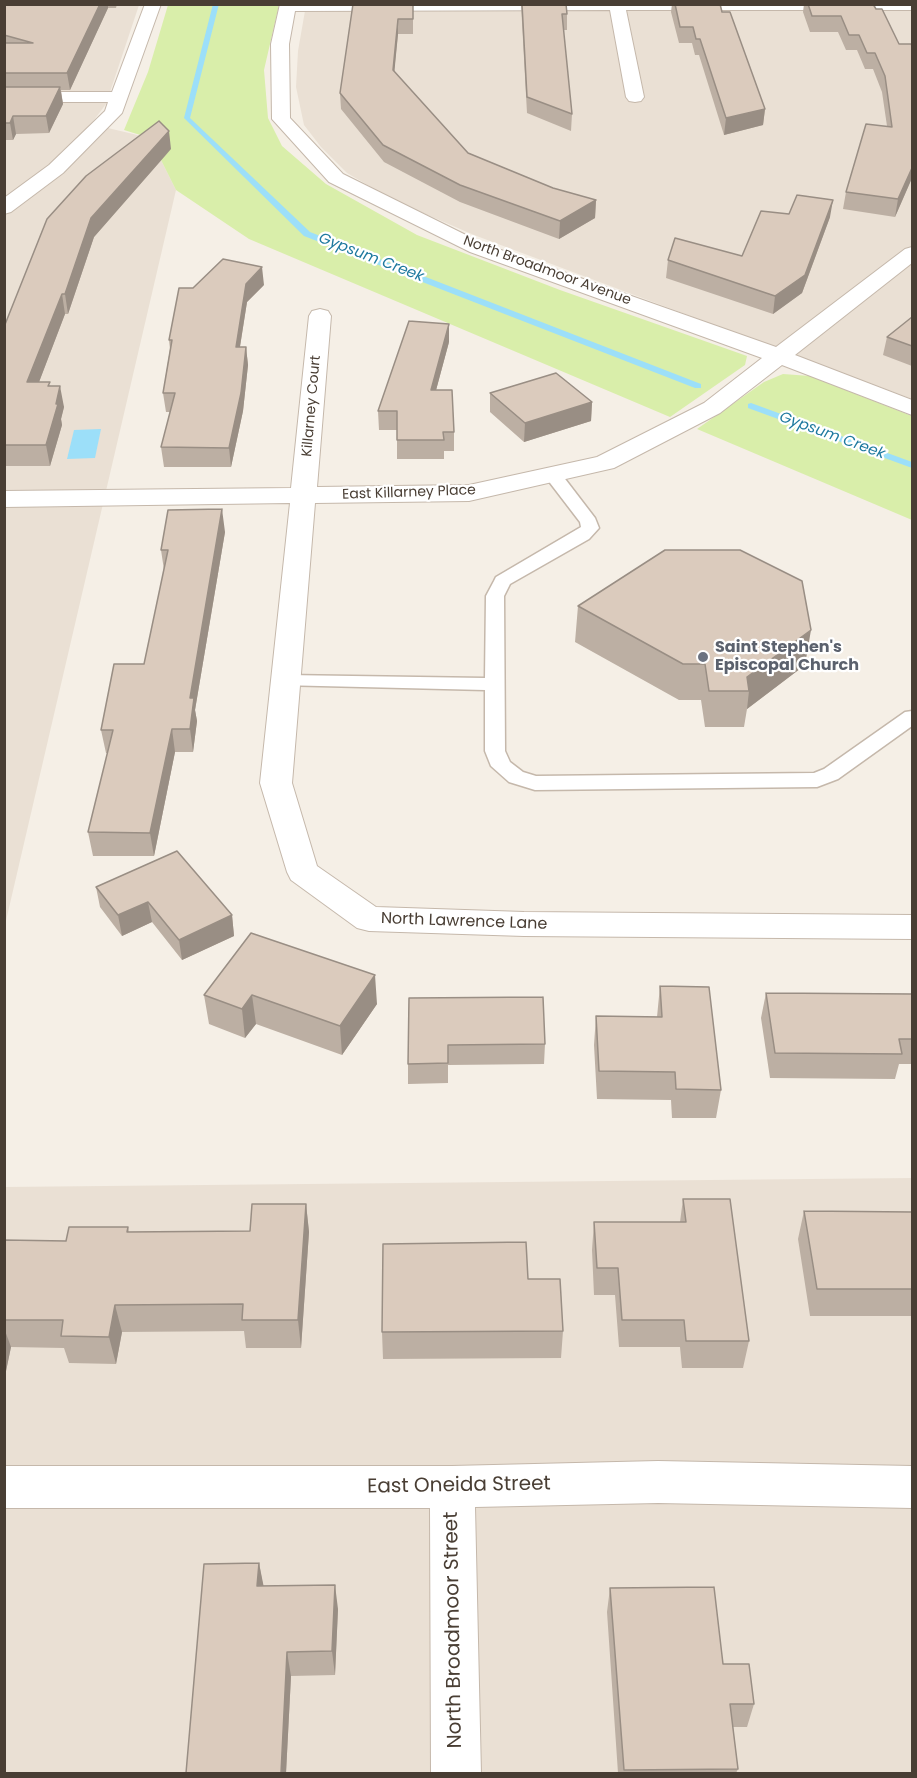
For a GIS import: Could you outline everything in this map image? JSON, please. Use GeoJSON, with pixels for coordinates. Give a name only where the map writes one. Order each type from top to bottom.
{"type":"FeatureCollection","features":[{"type":"Feature","properties":{"kind":"street"},"geometry":{"type":"LineString","coordinates":[[4,208],[64,161],[113,113],[153,4]]}},
{"type":"Feature","properties":{"kind":"street"},"geometry":{"type":"LineString","coordinates":[[288,5],[912,5]]}},
{"type":"Feature","properties":{"kind":"street","name":"North Broadmoor Avenue"},"geometry":{"type":"LineString","coordinates":[[288,5],[280,44],[281,119],[336,178],[477,248],[779,356],[912,408]]}},
{"type":"Feature","properties":{"kind":"street"},"geometry":{"type":"LineString","coordinates":[[617,5],[635,97]]}},
{"type":"Feature","properties":{"kind":"street"},"geometry":{"type":"LineString","coordinates":[[4,97],[120,97]]}},
{"type":"Feature","properties":{"kind":"street","name":"East Killarney Place"},"geometry":{"type":"LineString","coordinates":[[4,499],[469,493],[605,463],[712,408],[912,253]]}},
{"type":"Feature","properties":{"kind":"street","name":"Killarney Court"},"geometry":{"type":"LineString","coordinates":[[303,496],[320,316]]}},
{"type":"Feature","properties":{"kind":"street","name":"North Lawrence Lane"},"geometry":{"type":"LineString","coordinates":[[303,496],[276,783],[303,872],[369,919],[524,924],[912,927]]}},
{"type":"Feature","properties":{"kind":"street","name":"East Oneida Street"},"geometry":{"type":"LineString","coordinates":[[4,1487],[452,1487],[658,1482],[912,1487]]}},
{"type":"Feature","properties":{"kind":"street","name":"North Broadmoor Street"},"geometry":{"type":"LineString","coordinates":[[452,1487],[456,1773]]}},
{"type":"Feature","properties":{"kind":"lane"},"geometry":{"type":"LineString","coordinates":[[553,475],[589,522],[590,528],[583,535],[503,581],[495,596],[495,752],[501,766],[516,777],[535,783],[817,780],[831,774],[912,717]]}},
{"type":"Feature","properties":{"kind":"lane"},"geometry":{"type":"LineString","coordinates":[[286,681],[495,684]]}},
{"type":"Feature","properties":{"kind":"shaded area"},"geometry":{"type":"Polygon","coordinates":[[[5,5],[139,5],[106,104],[91,124],[150,138],[176,190],[5,925],[5,5]]]}},
{"type":"Feature","properties":{"kind":"shaded area"},"geometry":{"type":"Polygon","coordinates":[[[306,5],[912,5],[912,399],[474,235],[393,200],[347,173],[321,147],[304,125],[296,87],[298,51],[306,5]]]}},
{"type":"Feature","properties":{"kind":"shaded area"},"geometry":{"type":"Polygon","coordinates":[[[912,1178],[912,1773],[5,1773],[4,1187],[912,1178]]]}},
{"type":"Feature","properties":{"kind":"green space"},"geometry":{"type":"Polygon","coordinates":[[[168,5],[279,5],[264,70],[268,118],[282,146],[326,184],[417,235],[560,290],[747,356],[745,365],[670,417],[249,239],[176,190],[150,138],[124,130],[148,72],[168,5]]]}},
{"type":"Feature","properties":{"kind":"green space"},"geometry":{"type":"Polygon","coordinates":[[[783,374],[810,376],[912,416],[912,520],[697,429],[764,382],[783,374]]]}},
{"type":"Feature","properties":{"kind":"water"},"geometry":{"type":"Polygon","coordinates":[[[101,429],[95,458],[67,459],[74,430],[101,429]]]}},
{"type":"Feature","properties":{"kind":"building"},"geometry":{"type":"Polygon","coordinates":[[[4,4],[100,4],[67,73],[4,73],[4,43],[33,43],[4,35],[4,4]]]}},
{"type":"Feature","properties":{"kind":"building"},"geometry":{"type":"Polygon","coordinates":[[[353,4],[413,4],[413,19],[398,19],[393,70],[468,153],[553,188],[596,200],[560,221],[460,185],[383,145],[340,93],[353,4]]]}},
{"type":"Feature","properties":{"kind":"building"},"geometry":{"type":"Polygon","coordinates":[[[522,4],[566,4],[567,14],[562,14],[572,114],[527,97],[522,4]]]}},
{"type":"Feature","properties":{"kind":"building"},"geometry":{"type":"Polygon","coordinates":[[[675,4],[720,4],[722,12],[730,12],[765,109],[726,118],[700,39],[696,39],[693,27],[680,27],[675,4]]]}},
{"type":"Feature","properties":{"kind":"building"},"geometry":{"type":"Polygon","coordinates":[[[808,4],[873,4],[876,9],[882,9],[899,44],[911,44],[912,46],[912,168],[898,199],[846,192],[866,124],[892,127],[885,76],[875,53],[867,53],[859,35],[849,35],[841,16],[812,16],[808,4]]]}},
{"type":"Feature","properties":{"kind":"building"},"geometry":{"type":"Polygon","coordinates":[[[4,87],[60,87],[46,116],[13,116],[10,123],[4,123],[4,87]]]}},
{"type":"Feature","properties":{"kind":"building"},"geometry":{"type":"Polygon","coordinates":[[[159,121],[169,131],[91,218],[65,294],[62,294],[27,382],[50,382],[48,386],[60,386],[56,404],[58,404],[46,445],[4,445],[4,327],[47,219],[86,176],[159,121]]]}},
{"type":"Feature","properties":{"kind":"building"},"geometry":{"type":"Polygon","coordinates":[[[797,195],[833,200],[805,275],[775,296],[668,260],[675,238],[742,256],[761,211],[789,214],[797,195]]]}},
{"type":"Feature","properties":{"kind":"building"},"geometry":{"type":"Polygon","coordinates":[[[223,259],[262,267],[246,284],[236,347],[246,347],[241,393],[229,448],[161,447],[175,393],[163,393],[172,340],[169,340],[179,288],[193,288],[223,259]]]}},
{"type":"Feature","properties":{"kind":"building"},"geometry":{"type":"Polygon","coordinates":[[[912,317],[912,346],[887,337],[912,317]]]}},
{"type":"Feature","properties":{"kind":"building"},"geometry":{"type":"Polygon","coordinates":[[[409,321],[449,324],[431,390],[452,390],[454,432],[443,432],[444,440],[397,440],[397,411],[378,411],[409,321]]]}},
{"type":"Feature","properties":{"kind":"building"},"geometry":{"type":"Polygon","coordinates":[[[556,373],[592,402],[525,423],[490,393],[556,373]]]}},
{"type":"Feature","properties":{"kind":"building"},"geometry":{"type":"Polygon","coordinates":[[[222,509],[190,698],[194,698],[190,729],[172,729],[150,833],[88,832],[113,730],[101,730],[114,664],[144,664],[168,550],[161,550],[168,510],[222,509]]]}},
{"type":"Feature","properties":{"kind":"building","name":"Saint Stephen's Episcopal Church"},"geometry":{"type":"Polygon","coordinates":[[[665,550],[740,550],[802,581],[811,630],[747,677],[749,691],[709,691],[705,664],[683,664],[578,606],[665,550]]]}},
{"type":"Feature","properties":{"kind":"building"},"geometry":{"type":"Polygon","coordinates":[[[177,851],[232,915],[179,940],[148,902],[118,915],[96,887],[177,851]]]}},
{"type":"Feature","properties":{"kind":"building"},"geometry":{"type":"Polygon","coordinates":[[[251,933],[375,975],[340,1026],[252,995],[242,1009],[204,995],[251,933]]]}},
{"type":"Feature","properties":{"kind":"building"},"geometry":{"type":"Polygon","coordinates":[[[660,986],[709,987],[721,1090],[676,1089],[675,1072],[599,1071],[596,1016],[662,1017],[660,986]]]}},
{"type":"Feature","properties":{"kind":"building"},"geometry":{"type":"Polygon","coordinates":[[[766,993],[912,994],[912,1039],[899,1039],[902,1054],[775,1053],[766,993]]]}},
{"type":"Feature","properties":{"kind":"building"},"geometry":{"type":"Polygon","coordinates":[[[543,997],[545,1044],[448,1045],[448,1063],[408,1064],[409,998],[543,997]]]}},
{"type":"Feature","properties":{"kind":"building"},"geometry":{"type":"Polygon","coordinates":[[[683,1199],[730,1199],[749,1341],[686,1341],[684,1320],[622,1320],[618,1268],[597,1268],[594,1222],[686,1222],[683,1199]]]}},
{"type":"Feature","properties":{"kind":"building"},"geometry":{"type":"Polygon","coordinates":[[[252,1204],[306,1204],[298,1320],[242,1320],[243,1304],[115,1305],[109,1337],[61,1336],[63,1320],[4,1320],[4,1240],[66,1241],[69,1227],[128,1227],[127,1232],[250,1231],[252,1204]]]}},
{"type":"Feature","properties":{"kind":"building"},"geometry":{"type":"Polygon","coordinates":[[[804,1211],[912,1212],[912,1289],[817,1289],[804,1211]]]}},
{"type":"Feature","properties":{"kind":"building"},"geometry":{"type":"Polygon","coordinates":[[[526,1242],[528,1279],[560,1279],[563,1331],[382,1332],[383,1244],[526,1242]]]}},
{"type":"Feature","properties":{"kind":"building"},"geometry":{"type":"Polygon","coordinates":[[[259,1563],[257,1586],[335,1585],[332,1651],[287,1652],[281,1773],[186,1773],[204,1564],[259,1563]]]}},
{"type":"Feature","properties":{"kind":"building"},"geometry":{"type":"Polygon","coordinates":[[[714,1587],[723,1664],[749,1664],[754,1704],[730,1704],[738,1769],[624,1770],[610,1588],[714,1587]]]}},
{"type":"Feature","properties":{"kind":"waterway","name":"Gypsum Creek"},"geometry":{"type":"LineString","coordinates":[[216,4],[187,118],[307,234],[698,386]]}},
{"type":"Feature","properties":{"kind":"waterway","name":"Gypsum Creek"},"geometry":{"type":"LineString","coordinates":[[751,406],[912,465]]}},
{"type":"Feature","properties":{"kind":"place","name":"Saint Stephen's Episcopal Church"},"geometry":{"type":"Point","coordinates":[703,657]}}]}
